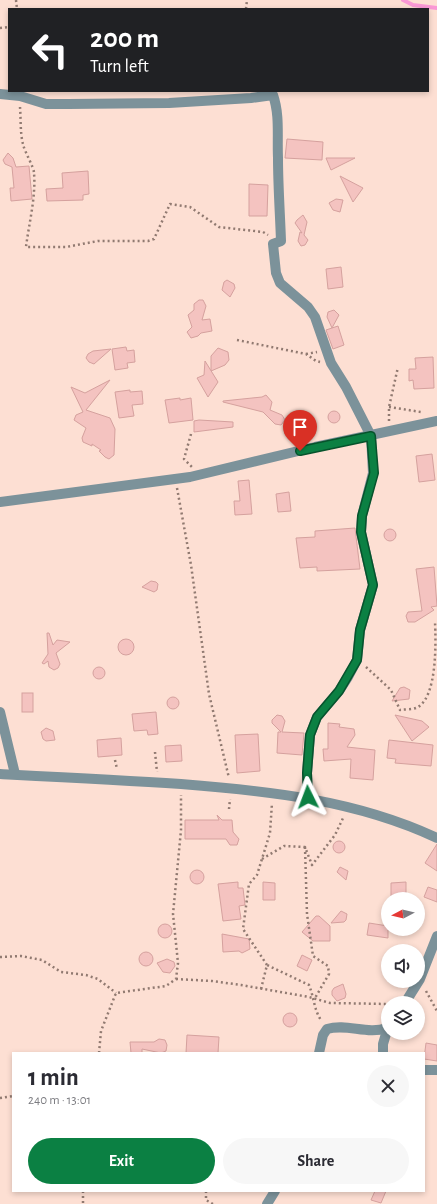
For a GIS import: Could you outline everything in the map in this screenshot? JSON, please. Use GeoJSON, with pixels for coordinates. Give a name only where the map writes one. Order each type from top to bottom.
{"type":"FeatureCollection","features":[{"type":"Feature","properties":{"kind":"street"},"geometry":{"type":"LineString","coordinates":[[0,94],[20,96],[46,104],[169,103],[251,98],[273,95],[278,109],[276,116],[279,128],[278,156],[282,241],[273,244],[278,279],[284,288],[308,307],[315,317],[331,363],[346,387],[371,436],[374,473],[362,516],[361,532],[373,585],[360,630],[357,660],[339,691],[317,717],[310,735],[307,773],[308,797]]}},
{"type":"Feature","properties":{"kind":"street"},"geometry":{"type":"LineString","coordinates":[[0,502],[176,480],[238,467],[315,447],[437,421]]}},
{"type":"Feature","properties":{"kind":"street"},"geometry":{"type":"LineString","coordinates":[[0,712],[15,774]]}},
{"type":"Feature","properties":{"kind":"street"},"geometry":{"type":"LineString","coordinates":[[0,774],[157,782],[273,792],[308,797],[348,806],[394,821],[437,838]]}},
{"type":"Feature","properties":{"kind":"street"},"geometry":{"type":"LineString","coordinates":[[425,966],[437,936]]}},
{"type":"Feature","properties":{"kind":"street"},"geometry":{"type":"LineString","coordinates":[[319,1052],[323,1035],[327,1029],[339,1027],[372,1032],[381,1029]]}},
{"type":"Feature","properties":{"kind":"street"},"geometry":{"type":"LineString","coordinates":[[382,1052],[384,1040]]}},
{"type":"Feature","properties":{"kind":"street"},"geometry":{"type":"LineString","coordinates":[[425,1070],[437,1070]]}},
{"type":"Feature","properties":{"kind":"street"},"geometry":{"type":"LineString","coordinates":[[267,1204],[274,1192]]}},
{"type":"Feature","properties":{"kind":"path"},"geometry":{"type":"LineString","coordinates":[[20,96],[22,143],[27,159],[34,171],[34,202],[29,216],[26,247],[66,247],[98,241],[148,241],[154,239],[170,204],[190,207],[219,227],[263,232],[282,241]]}},
{"type":"Feature","properties":{"kind":"path"},"geometry":{"type":"LineString","coordinates":[[236,340],[306,354],[316,361],[331,363]]}},
{"type":"Feature","properties":{"kind":"path"},"geometry":{"type":"LineString","coordinates":[[392,431],[389,421],[389,407],[398,367]]}},
{"type":"Feature","properties":{"kind":"path"},"geometry":{"type":"LineString","coordinates":[[389,407],[423,413]]}},
{"type":"Feature","properties":{"kind":"path"},"geometry":{"type":"LineString","coordinates":[[191,434],[184,459],[193,468]]}},
{"type":"Feature","properties":{"kind":"path"},"geometry":{"type":"LineString","coordinates":[[176,480],[191,565],[209,694],[232,788],[229,809]]}},
{"type":"Feature","properties":{"kind":"path"},"geometry":{"type":"LineString","coordinates":[[357,660],[391,690],[400,710],[418,707],[427,697],[433,684],[435,672],[435,622]]}},
{"type":"Feature","properties":{"kind":"path"},"geometry":{"type":"LineString","coordinates":[[155,752],[157,782]]}},
{"type":"Feature","properties":{"kind":"path"},"geometry":{"type":"LineString","coordinates":[[176,979],[178,963],[173,914],[181,830],[180,802],[182,784]]}},
{"type":"Feature","properties":{"kind":"path"},"geometry":{"type":"LineString","coordinates":[[273,792],[270,833],[257,875],[249,884],[243,929],[267,965],[309,985],[315,998],[316,1012],[327,1029]]}},
{"type":"Feature","properties":{"kind":"path"},"geometry":{"type":"LineString","coordinates":[[305,847],[312,865],[335,835],[348,806]]}},
{"type":"Feature","properties":{"kind":"path"},"geometry":{"type":"LineString","coordinates":[[261,860],[284,846],[305,847]]}},
{"type":"Feature","properties":{"kind":"path"},"geometry":{"type":"LineString","coordinates":[[305,847],[307,914],[313,956],[328,966],[328,974],[315,998]]}},
{"type":"Feature","properties":{"kind":"path"},"geometry":{"type":"LineString","coordinates":[[0,957],[21,956],[42,960],[61,972],[86,974],[98,979],[116,993],[166,986],[176,979],[212,981],[315,998],[330,1003],[381,1004]]}},
{"type":"Feature","properties":{"kind":"path"},"geometry":{"type":"LineString","coordinates":[[261,989],[267,965]]}},
{"type":"Feature","properties":{"kind":"path"},"geometry":{"type":"LineString","coordinates":[[425,988],[437,1012]]}},
{"type":"Feature","properties":{"kind":"path"},"geometry":{"type":"LineString","coordinates":[[99,1052],[101,1031],[116,993]]}},
{"type":"Feature","properties":{"kind":"path"},"geometry":{"type":"LineString","coordinates":[[0,1098],[12,1096]]}},
{"type":"Feature","properties":{"kind":"path"},"geometry":{"type":"LineString","coordinates":[[83,1192],[84,1204]]}},
{"type":"Feature","properties":{"kind":"path"},"geometry":{"type":"LineString","coordinates":[[206,1192],[206,1200],[213,1204]]}},
{"type":"Feature","properties":{"kind":"building"},"geometry":{"type":"Polygon","coordinates":[[[287,139],[323,142],[322,160],[285,158],[287,139]]]}},
{"type":"Feature","properties":{"kind":"building"},"geometry":{"type":"Polygon","coordinates":[[[8,153],[13,158],[16,167],[29,166],[32,199],[11,201],[10,188],[14,188],[12,167],[5,164],[3,160],[8,153]]]}},
{"type":"Feature","properties":{"kind":"building"},"geometry":{"type":"Polygon","coordinates":[[[326,158],[355,158],[331,170],[326,158]]]}},
{"type":"Feature","properties":{"kind":"building"},"geometry":{"type":"Polygon","coordinates":[[[88,171],[89,194],[83,195],[83,200],[47,201],[46,189],[63,188],[62,173],[88,171]]]}},
{"type":"Feature","properties":{"kind":"building"},"geometry":{"type":"Polygon","coordinates":[[[340,176],[363,188],[353,202],[340,176]]]}},
{"type":"Feature","properties":{"kind":"building"},"geometry":{"type":"Polygon","coordinates":[[[249,184],[268,185],[267,216],[249,216],[249,184]]]}},
{"type":"Feature","properties":{"kind":"building"},"geometry":{"type":"Polygon","coordinates":[[[336,199],[343,200],[340,212],[333,210],[329,203],[336,199]]]}},
{"type":"Feature","properties":{"kind":"building"},"geometry":{"type":"Polygon","coordinates":[[[303,215],[307,222],[304,235],[308,240],[305,245],[301,246],[298,241],[300,232],[302,233],[295,223],[303,215]]]}},
{"type":"Feature","properties":{"kind":"building"},"geometry":{"type":"Polygon","coordinates":[[[341,267],[343,287],[328,289],[326,269],[341,267]]]}},
{"type":"Feature","properties":{"kind":"building"},"geometry":{"type":"Polygon","coordinates":[[[227,280],[234,284],[235,288],[230,297],[222,290],[224,282],[227,280]]]}},
{"type":"Feature","properties":{"kind":"building"},"geometry":{"type":"Polygon","coordinates":[[[199,300],[203,300],[206,306],[202,320],[210,319],[212,331],[201,333],[198,336],[191,338],[187,332],[192,327],[188,315],[194,310],[194,304],[199,300]]]}},
{"type":"Feature","properties":{"kind":"building"},"geometry":{"type":"Polygon","coordinates":[[[334,310],[339,315],[332,328],[327,317],[328,312],[334,310]]]}},
{"type":"Feature","properties":{"kind":"building"},"geometry":{"type":"Polygon","coordinates":[[[338,326],[344,345],[333,349],[326,330],[338,326]]]}},
{"type":"Feature","properties":{"kind":"building"},"geometry":{"type":"Polygon","coordinates":[[[126,347],[127,351],[134,350],[135,362],[127,363],[128,368],[115,370],[112,349],[126,347]]]}},
{"type":"Feature","properties":{"kind":"building"},"geometry":{"type":"Polygon","coordinates":[[[218,348],[228,352],[229,360],[225,365],[211,371],[211,356],[218,348]]]}},
{"type":"Feature","properties":{"kind":"building"},"geometry":{"type":"Polygon","coordinates":[[[111,349],[94,364],[89,362],[86,358],[88,354],[93,351],[111,349]]]}},
{"type":"Feature","properties":{"kind":"building"},"geometry":{"type":"Polygon","coordinates":[[[433,357],[434,388],[414,389],[413,380],[409,381],[409,369],[416,369],[415,358],[433,357]]]}},
{"type":"Feature","properties":{"kind":"building"},"geometry":{"type":"Polygon","coordinates":[[[205,361],[218,382],[208,397],[197,378],[204,375],[205,361]]]}},
{"type":"Feature","properties":{"kind":"building"},"geometry":{"type":"Polygon","coordinates":[[[110,380],[86,410],[110,418],[115,429],[114,455],[109,459],[99,451],[101,450],[92,444],[92,446],[83,442],[82,438],[86,428],[74,420],[76,415],[83,412],[71,387],[85,393],[110,380]]]}},
{"type":"Feature","properties":{"kind":"building"},"geometry":{"type":"Polygon","coordinates":[[[130,390],[130,392],[142,391],[143,404],[132,405],[134,416],[119,418],[115,392],[130,390]]]}},
{"type":"Feature","properties":{"kind":"building"},"geometry":{"type":"Polygon","coordinates":[[[266,395],[272,402],[270,410],[282,415],[285,420],[281,425],[275,424],[263,412],[223,402],[262,397],[266,395]]]}},
{"type":"Feature","properties":{"kind":"building"},"geometry":{"type":"Polygon","coordinates":[[[180,398],[180,400],[191,398],[193,420],[169,423],[165,400],[180,398]]]}},
{"type":"Feature","properties":{"kind":"building"},"geometry":{"type":"Polygon","coordinates":[[[332,411],[336,411],[340,417],[336,423],[332,423],[328,419],[328,415],[332,411]]]}},
{"type":"Feature","properties":{"kind":"building"},"geometry":{"type":"Polygon","coordinates":[[[194,421],[233,422],[233,427],[194,432],[194,421]]]}},
{"type":"Feature","properties":{"kind":"building"},"geometry":{"type":"Polygon","coordinates":[[[432,454],[435,480],[419,482],[416,456],[432,454]]]}},
{"type":"Feature","properties":{"kind":"building"},"geometry":{"type":"Polygon","coordinates":[[[249,480],[252,514],[235,515],[234,501],[240,501],[238,481],[249,480]]]}},
{"type":"Feature","properties":{"kind":"building"},"geometry":{"type":"Polygon","coordinates":[[[289,492],[291,511],[278,512],[276,494],[289,492]]]}},
{"type":"Feature","properties":{"kind":"building"},"geometry":{"type":"Polygon","coordinates":[[[355,528],[360,569],[317,571],[317,567],[300,568],[296,538],[315,537],[315,531],[355,528]]]}},
{"type":"Feature","properties":{"kind":"building"},"geometry":{"type":"Polygon","coordinates":[[[388,529],[392,529],[396,535],[392,541],[388,541],[384,537],[384,533],[388,529]]]}},
{"type":"Feature","properties":{"kind":"building"},"geometry":{"type":"Polygon","coordinates":[[[434,567],[437,606],[431,607],[434,610],[415,622],[408,622],[406,616],[408,612],[422,611],[416,569],[434,567]]]}},
{"type":"Feature","properties":{"kind":"building"},"geometry":{"type":"Polygon","coordinates":[[[151,581],[158,584],[157,590],[154,592],[142,587],[151,581]]]}},
{"type":"Feature","properties":{"kind":"building"},"geometry":{"type":"Polygon","coordinates":[[[47,633],[49,633],[53,645],[57,640],[70,642],[56,653],[60,664],[58,668],[54,670],[49,667],[48,661],[44,664],[42,663],[48,654],[47,633]]]}},
{"type":"Feature","properties":{"kind":"building"},"geometry":{"type":"Polygon","coordinates":[[[123,639],[129,639],[134,644],[132,653],[129,655],[123,655],[118,650],[118,644],[123,639]]]}},
{"type":"Feature","properties":{"kind":"building"},"geometry":{"type":"Polygon","coordinates":[[[97,667],[101,667],[105,673],[101,679],[97,679],[93,675],[93,671],[97,667]]]}},
{"type":"Feature","properties":{"kind":"building"},"geometry":{"type":"Polygon","coordinates":[[[404,687],[410,690],[409,699],[392,701],[400,688],[404,687]]]}},
{"type":"Feature","properties":{"kind":"building"},"geometry":{"type":"Polygon","coordinates":[[[22,693],[33,693],[33,712],[22,712],[22,693]]]}},
{"type":"Feature","properties":{"kind":"building"},"geometry":{"type":"Polygon","coordinates":[[[171,697],[175,697],[179,703],[175,709],[171,709],[167,705],[167,701],[171,697]]]}},
{"type":"Feature","properties":{"kind":"building"},"geometry":{"type":"Polygon","coordinates":[[[156,712],[158,734],[148,735],[147,730],[134,731],[132,714],[156,712]]]}},
{"type":"Feature","properties":{"kind":"building"},"geometry":{"type":"Polygon","coordinates":[[[277,715],[282,716],[285,721],[282,732],[304,733],[302,755],[277,753],[278,732],[281,732],[272,723],[272,720],[277,715]]]}},
{"type":"Feature","properties":{"kind":"building"},"geometry":{"type":"Polygon","coordinates":[[[395,715],[422,721],[429,727],[412,741],[395,715]]]}},
{"type":"Feature","properties":{"kind":"building"},"geometry":{"type":"Polygon","coordinates":[[[328,723],[340,724],[339,727],[354,729],[355,735],[347,747],[375,750],[373,780],[350,778],[351,759],[324,761],[323,749],[328,749],[328,723]]]}},
{"type":"Feature","properties":{"kind":"building"},"geometry":{"type":"Polygon","coordinates":[[[46,728],[53,731],[55,740],[46,741],[43,739],[41,732],[46,728]]]}},
{"type":"Feature","properties":{"kind":"building"},"geometry":{"type":"Polygon","coordinates":[[[258,734],[260,771],[237,773],[235,735],[258,734]]]}},
{"type":"Feature","properties":{"kind":"building"},"geometry":{"type":"Polygon","coordinates":[[[121,738],[122,755],[98,757],[97,740],[121,738]]]}},
{"type":"Feature","properties":{"kind":"building"},"geometry":{"type":"Polygon","coordinates":[[[389,740],[433,745],[431,766],[395,763],[396,759],[387,758],[389,740]]]}},
{"type":"Feature","properties":{"kind":"building"},"geometry":{"type":"Polygon","coordinates":[[[181,745],[182,761],[166,762],[165,746],[181,745]]]}},
{"type":"Feature","properties":{"kind":"building"},"geometry":{"type":"Polygon","coordinates":[[[217,815],[222,820],[232,820],[233,832],[239,839],[237,845],[230,845],[226,839],[185,839],[185,820],[219,820],[217,815]]]}},
{"type":"Feature","properties":{"kind":"building"},"geometry":{"type":"Polygon","coordinates":[[[339,841],[343,843],[345,847],[343,851],[339,853],[335,851],[333,847],[335,843],[339,841]]]}},
{"type":"Feature","properties":{"kind":"building"},"geometry":{"type":"Polygon","coordinates":[[[437,844],[437,871],[425,863],[437,844]]]}},
{"type":"Feature","properties":{"kind":"building"},"geometry":{"type":"Polygon","coordinates":[[[340,867],[348,871],[346,880],[337,872],[340,867]]]}},
{"type":"Feature","properties":{"kind":"building"},"geometry":{"type":"Polygon","coordinates":[[[194,870],[200,870],[204,874],[204,880],[200,884],[194,884],[190,880],[190,874],[194,870]]]}},
{"type":"Feature","properties":{"kind":"building"},"geometry":{"type":"Polygon","coordinates":[[[238,882],[238,888],[243,888],[245,905],[239,906],[241,919],[223,921],[218,884],[238,882]]]}},
{"type":"Feature","properties":{"kind":"building"},"geometry":{"type":"Polygon","coordinates":[[[263,882],[275,883],[275,900],[263,900],[263,882]]]}},
{"type":"Feature","properties":{"kind":"building"},"geometry":{"type":"Polygon","coordinates":[[[406,882],[406,892],[391,892],[391,883],[406,882]]]}},
{"type":"Feature","properties":{"kind":"building"},"geometry":{"type":"Polygon","coordinates":[[[428,887],[437,890],[437,902],[425,897],[428,887]]]}},
{"type":"Feature","properties":{"kind":"building"},"geometry":{"type":"Polygon","coordinates":[[[341,911],[347,914],[346,920],[344,922],[331,923],[341,911]]]}},
{"type":"Feature","properties":{"kind":"building"},"geometry":{"type":"Polygon","coordinates":[[[316,916],[319,916],[330,926],[330,941],[313,941],[302,932],[316,916]]]}},
{"type":"Feature","properties":{"kind":"building"},"geometry":{"type":"Polygon","coordinates":[[[369,923],[381,925],[381,936],[388,936],[388,938],[367,935],[369,923]]]}},
{"type":"Feature","properties":{"kind":"building"},"geometry":{"type":"Polygon","coordinates":[[[162,924],[168,924],[172,928],[172,934],[168,938],[162,938],[158,934],[158,928],[162,924]]]}},
{"type":"Feature","properties":{"kind":"building"},"geometry":{"type":"Polygon","coordinates":[[[222,934],[249,939],[250,949],[242,953],[239,951],[223,952],[222,934]]]}},
{"type":"Feature","properties":{"kind":"building"},"geometry":{"type":"Polygon","coordinates":[[[143,952],[149,952],[153,956],[153,962],[149,966],[143,966],[139,962],[139,956],[143,952]]]}},
{"type":"Feature","properties":{"kind":"building"},"geometry":{"type":"Polygon","coordinates":[[[302,955],[312,960],[307,971],[297,966],[302,955]]]}},
{"type":"Feature","properties":{"kind":"building"},"geometry":{"type":"Polygon","coordinates":[[[167,959],[174,962],[175,966],[170,973],[163,972],[157,963],[167,959]]]}},
{"type":"Feature","properties":{"kind":"building"},"geometry":{"type":"Polygon","coordinates":[[[343,984],[346,994],[345,998],[337,1001],[332,995],[332,991],[334,988],[343,984]]]}},
{"type":"Feature","properties":{"kind":"building"},"geometry":{"type":"Polygon","coordinates":[[[287,1013],[293,1013],[297,1017],[297,1023],[293,1027],[287,1027],[283,1023],[283,1017],[287,1013]]]}},
{"type":"Feature","properties":{"kind":"building"},"geometry":{"type":"Polygon","coordinates":[[[187,1035],[219,1037],[218,1052],[186,1052],[187,1035]]]}},
{"type":"Feature","properties":{"kind":"building"},"geometry":{"type":"Polygon","coordinates":[[[159,1039],[165,1040],[167,1045],[166,1051],[156,1052],[142,1049],[142,1052],[131,1052],[130,1042],[154,1042],[159,1039]]]}},
{"type":"Feature","properties":{"kind":"building"},"geometry":{"type":"Polygon","coordinates":[[[426,1043],[437,1045],[437,1061],[425,1059],[426,1043]]]}},
{"type":"Feature","properties":{"kind":"building"},"geometry":{"type":"Polygon","coordinates":[[[375,1192],[386,1192],[381,1203],[371,1200],[375,1192]]]}},
{"type":"Feature","properties":{"kind":"waterway"},"geometry":{"type":"LineString","coordinates":[[403,0],[413,5],[437,8]]}},
{"type":"Feature","properties":{"kind":"route"},"geometry":{"type":"LineString","coordinates":[[300,451],[371,436],[374,473],[362,516],[361,532],[361,539],[373,585],[372,590],[360,630],[357,660],[339,691],[317,717],[310,735],[307,773],[308,797]]}}]}
